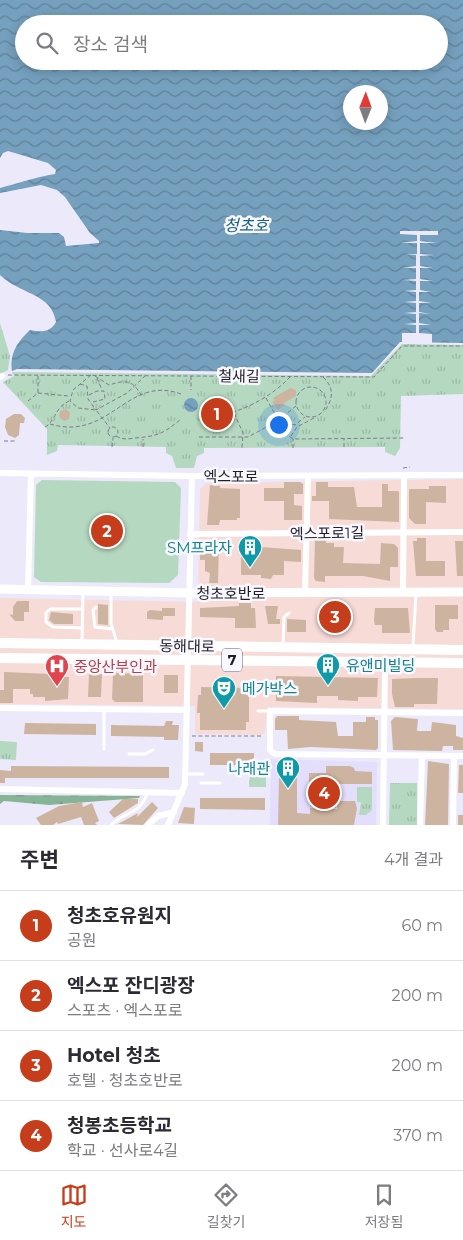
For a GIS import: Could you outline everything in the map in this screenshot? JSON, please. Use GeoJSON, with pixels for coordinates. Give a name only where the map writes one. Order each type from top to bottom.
{"type":"FeatureCollection","features":[{"type":"Feature","properties":{"kind":"main road","name":"동해대로"},"geometry":{"type":"LineString","coordinates":[[0,643],[463,650]]}},
{"type":"Feature","properties":{"kind":"main road","name":"동해대로"},"geometry":{"type":"LineString","coordinates":[[0,658],[463,663]]}},
{"type":"Feature","properties":{"kind":"street","name":"엑스포로"},"geometry":{"type":"LineString","coordinates":[[0,474],[192,476],[463,475]]}},
{"type":"Feature","properties":{"kind":"street"},"geometry":{"type":"LineString","coordinates":[[28,591],[31,474]]}},
{"type":"Feature","properties":{"kind":"street"},"geometry":{"type":"LineString","coordinates":[[168,825],[182,793],[186,774],[183,753],[187,710],[192,476]]}},
{"type":"Feature","properties":{"kind":"street"},"geometry":{"type":"LineString","coordinates":[[305,593],[308,476]]}},
{"type":"Feature","properties":{"kind":"street"},"geometry":{"type":"LineString","coordinates":[[403,592],[404,476]]}},
{"type":"Feature","properties":{"kind":"street","name":"엑스포로1길"},"geometry":{"type":"LineString","coordinates":[[190,534],[463,532]]}},
{"type":"Feature","properties":{"kind":"street","name":"청초호반로"},"geometry":{"type":"LineString","coordinates":[[0,589],[188,593],[463,592]]}},
{"type":"Feature","properties":{"kind":"street"},"geometry":{"type":"LineString","coordinates":[[383,825],[385,662]]}},
{"type":"Feature","properties":{"kind":"street"},"geometry":{"type":"LineString","coordinates":[[0,708],[187,710]]}},
{"type":"Feature","properties":{"kind":"street"},"geometry":{"type":"LineString","coordinates":[[463,714],[270,711],[272,753],[463,756]]}},
{"type":"Feature","properties":{"kind":"street"},"geometry":{"type":"LineString","coordinates":[[420,825],[422,756]]}},
{"type":"Feature","properties":{"kind":"street"},"geometry":{"type":"LineString","coordinates":[[453,825],[454,756]]}},
{"type":"Feature","properties":{"kind":"street"},"geometry":{"type":"LineString","coordinates":[[0,789],[182,793]]}},
{"type":"Feature","properties":{"kind":"street"},"geometry":{"type":"LineString","coordinates":[[148,825],[158,816],[174,812]]}},
{"type":"Feature","properties":{"kind":"lane"},"geometry":{"type":"LineString","coordinates":[[82,644],[83,592]]}},
{"type":"Feature","properties":{"kind":"lane"},"geometry":{"type":"LineString","coordinates":[[111,592],[112,629],[117,645]]}},
{"type":"Feature","properties":{"kind":"lane"},"geometry":{"type":"LineString","coordinates":[[413,650],[416,592]]}},
{"type":"Feature","properties":{"kind":"lane"},"geometry":{"type":"LineString","coordinates":[[96,607],[94,610],[94,625],[98,629],[112,629]]}},
{"type":"Feature","properties":{"kind":"lane"},"geometry":{"type":"LineString","coordinates":[[108,607],[111,612]]}},
{"type":"Feature","properties":{"kind":"lane"},"geometry":{"type":"LineString","coordinates":[[82,609],[52,608],[46,613],[46,622],[53,627],[82,628]]}},
{"type":"Feature","properties":{"kind":"lane"},"geometry":{"type":"LineString","coordinates":[[283,648],[284,617],[289,613]]}},
{"type":"Feature","properties":{"kind":"lane"},"geometry":{"type":"LineString","coordinates":[[104,709],[104,748]]}},
{"type":"Feature","properties":{"kind":"lane"},"geometry":{"type":"LineString","coordinates":[[258,711],[270,711]]}},
{"type":"Feature","properties":{"kind":"lane"},"geometry":{"type":"LineString","coordinates":[[129,754],[145,754],[153,750]]}},
{"type":"Feature","properties":{"kind":"lane"},"geometry":{"type":"LineString","coordinates":[[186,774],[203,774]]}},
{"type":"Feature","properties":{"kind":"lane"},"geometry":{"type":"LineString","coordinates":[[201,783],[220,784]]}},
{"type":"Feature","properties":{"kind":"lane"},"geometry":{"type":"LineString","coordinates":[[112,825],[125,814],[135,811],[142,806],[148,792]]}},
{"type":"Feature","properties":{"kind":"path","name":"철새길"},"geometry":{"type":"LineString","coordinates":[[1,377],[11,374],[38,374],[374,377],[402,346],[463,346]]}},
{"type":"Feature","properties":{"kind":"path"},"geometry":{"type":"LineString","coordinates":[[38,374],[38,393]]}},
{"type":"Feature","properties":{"kind":"path"},"geometry":{"type":"LineString","coordinates":[[70,401],[71,396],[80,384],[93,375],[109,385],[123,380],[134,384],[141,395]]}},
{"type":"Feature","properties":{"kind":"path"},"geometry":{"type":"LineString","coordinates":[[70,401],[78,408],[96,410],[130,391],[134,384],[145,375]]}},
{"type":"Feature","properties":{"kind":"path"},"geometry":{"type":"LineString","coordinates":[[191,376],[191,390]]}},
{"type":"Feature","properties":{"kind":"path"},"geometry":{"type":"LineString","coordinates":[[213,417],[233,412],[266,398],[291,376]]}},
{"type":"Feature","properties":{"kind":"path"},"geometry":{"type":"LineString","coordinates":[[290,437],[297,427],[319,415],[332,402],[332,388],[323,377]]}},
{"type":"Feature","properties":{"kind":"path"},"geometry":{"type":"LineString","coordinates":[[97,378],[108,404]]}},
{"type":"Feature","properties":{"kind":"path"},"geometry":{"type":"LineString","coordinates":[[80,384],[87,386],[88,399],[93,402],[96,410],[110,428],[117,430],[116,436]]}},
{"type":"Feature","properties":{"kind":"path"},"geometry":{"type":"LineString","coordinates":[[315,387],[324,393],[327,402],[319,415],[306,416],[300,413],[296,406],[296,399],[301,390],[315,387]]}},
{"type":"Feature","properties":{"kind":"path"},"geometry":{"type":"LineString","coordinates":[[89,396],[94,392],[102,390]]}},
{"type":"Feature","properties":{"kind":"path"},"geometry":{"type":"LineString","coordinates":[[50,424],[65,429],[79,428],[103,419],[126,402],[141,395],[166,390],[181,394]]}},
{"type":"Feature","properties":{"kind":"path"},"geometry":{"type":"LineString","coordinates":[[28,401],[38,393],[71,396]]}},
{"type":"Feature","properties":{"kind":"path"},"geometry":{"type":"LineString","coordinates":[[266,398],[286,434],[293,439],[404,438]]}},
{"type":"Feature","properties":{"kind":"path"},"geometry":{"type":"LineString","coordinates":[[93,402],[105,399]]}},
{"type":"Feature","properties":{"kind":"path"},"geometry":{"type":"LineString","coordinates":[[45,427],[50,424],[61,405],[70,401]]}},
{"type":"Feature","properties":{"kind":"path"},"geometry":{"type":"LineString","coordinates":[[296,406],[286,414],[290,424],[295,425],[306,416]]}},
{"type":"Feature","properties":{"kind":"path"},"geometry":{"type":"LineString","coordinates":[[233,412],[243,433],[242,448]]}},
{"type":"Feature","properties":{"kind":"path"},"geometry":{"type":"LineString","coordinates":[[112,437],[116,436],[125,439],[158,436],[181,419]]}},
{"type":"Feature","properties":{"kind":"path"},"geometry":{"type":"LineString","coordinates":[[199,437],[242,438],[253,436],[288,419]]}},
{"type":"Feature","properties":{"kind":"path"},"geometry":{"type":"LineString","coordinates":[[110,428],[108,434],[112,437],[112,447]]}},
{"type":"Feature","properties":{"kind":"path"},"geometry":{"type":"LineString","coordinates":[[143,447],[144,438]]}},
{"type":"Feature","properties":{"kind":"path"},"geometry":{"type":"LineString","coordinates":[[293,439],[293,448]]}},
{"type":"Feature","properties":{"kind":"path"},"geometry":{"type":"LineString","coordinates":[[344,439],[344,447]]}},
{"type":"Feature","properties":{"kind":"path"},"geometry":{"type":"LineString","coordinates":[[4,441],[17,441]]}},
{"type":"Feature","properties":{"kind":"path"},"geometry":{"type":"LineString","coordinates":[[191,736],[270,736]]}},
{"type":"Feature","properties":{"kind":"shaded area"},"geometry":{"type":"Polygon","coordinates":[[[463,479],[463,709],[267,707],[265,732],[261,735],[195,734],[195,706],[0,704],[0,598],[198,602],[200,489],[207,483],[463,479]]]}},
{"type":"Feature","properties":{"kind":"shaded area"},"geometry":{"type":"Polygon","coordinates":[[[271,759],[377,762],[376,825],[270,825],[271,759]]]}},
{"type":"Feature","properties":{"kind":"green space"},"geometry":{"type":"Polygon","coordinates":[[[0,323],[10,356],[8,370],[0,374],[0,323]]]}},
{"type":"Feature","properties":{"kind":"green space"},"geometry":{"type":"Polygon","coordinates":[[[402,344],[463,345],[463,394],[401,396],[400,448],[395,456],[385,452],[385,447],[204,448],[204,453],[197,456],[194,468],[176,468],[172,456],[166,453],[166,447],[58,445],[57,451],[47,455],[47,429],[3,382],[14,376],[12,372],[371,376],[402,344]]]}},
{"type":"Feature","properties":{"kind":"green space"},"geometry":{"type":"Polygon","coordinates":[[[42,480],[175,482],[181,488],[178,575],[169,583],[41,582],[34,577],[36,485],[42,480]]]}},
{"type":"Feature","properties":{"kind":"green space"},"geometry":{"type":"Polygon","coordinates":[[[0,741],[17,742],[16,760],[0,759],[0,741]]]}},
{"type":"Feature","properties":{"kind":"green space"},"geometry":{"type":"Polygon","coordinates":[[[250,776],[266,776],[266,787],[249,787],[250,776]]]}},
{"type":"Feature","properties":{"kind":"green space"},"geometry":{"type":"Polygon","coordinates":[[[390,783],[417,783],[417,825],[389,825],[390,783]]]}},
{"type":"Feature","properties":{"kind":"green space"},"geometry":{"type":"Polygon","coordinates":[[[310,787],[336,787],[336,808],[310,807],[310,787]]]}},
{"type":"Feature","properties":{"kind":"green space"},"geometry":{"type":"Polygon","coordinates":[[[357,787],[372,787],[372,810],[366,815],[359,815],[361,802],[357,802],[357,787]]]}},
{"type":"Feature","properties":{"kind":"green space"},"geometry":{"type":"Polygon","coordinates":[[[0,795],[140,796],[139,798],[49,805],[4,801],[0,804],[0,795]]]}},
{"type":"Feature","properties":{"kind":"water","name":"청초호"},"geometry":{"type":"Polygon","coordinates":[[[0,0],[463,0],[463,343],[400,342],[372,373],[17,369],[12,371],[13,353],[18,343],[26,334],[30,330],[48,330],[56,322],[53,312],[42,299],[16,286],[0,275],[0,230],[27,233],[59,233],[64,237],[66,246],[99,243],[99,241],[90,233],[65,197],[57,190],[41,185],[0,193],[0,188],[55,174],[56,170],[48,163],[8,151],[3,153],[0,158],[0,0]]]}},
{"type":"Feature","properties":{"kind":"water"},"geometry":{"type":"Polygon","coordinates":[[[188,398],[194,398],[198,405],[194,412],[188,412],[184,408],[184,402],[188,398]]]}},
{"type":"Feature","properties":{"kind":"pier"},"geometry":{"type":"Polygon","coordinates":[[[400,231],[438,231],[438,235],[420,235],[420,241],[437,243],[420,243],[420,254],[434,255],[420,256],[420,266],[433,268],[420,268],[420,279],[433,281],[420,281],[420,290],[431,292],[419,292],[419,301],[431,303],[419,303],[419,312],[431,314],[419,313],[419,323],[431,325],[419,325],[419,333],[432,334],[432,344],[402,344],[402,333],[416,333],[416,325],[404,324],[416,323],[416,314],[404,313],[416,312],[416,303],[404,302],[416,301],[416,292],[404,291],[416,290],[416,281],[403,280],[416,279],[416,268],[403,268],[416,266],[416,255],[404,255],[417,254],[417,243],[400,243],[417,241],[417,235],[400,234],[400,231]]]}},
{"type":"Feature","properties":{"kind":"building"},"geometry":{"type":"Polygon","coordinates":[[[290,388],[296,390],[296,396],[284,403],[285,405],[278,410],[272,402],[275,400],[273,398],[290,388]]]}},
{"type":"Feature","properties":{"kind":"building"},"geometry":{"type":"Polygon","coordinates":[[[66,409],[70,413],[69,419],[64,421],[59,417],[60,411],[66,409]]]}},
{"type":"Feature","properties":{"kind":"building"},"geometry":{"type":"Polygon","coordinates":[[[14,414],[21,414],[25,418],[24,423],[20,423],[19,435],[15,438],[8,435],[5,427],[6,419],[14,414]]]}},
{"type":"Feature","properties":{"kind":"building"},"geometry":{"type":"Polygon","coordinates":[[[284,482],[300,482],[303,484],[303,494],[294,494],[294,505],[302,506],[302,520],[284,520],[284,501],[264,501],[264,488],[284,488],[284,482]]]}},
{"type":"Feature","properties":{"kind":"building"},"geometry":{"type":"Polygon","coordinates":[[[316,482],[328,482],[328,487],[354,487],[357,507],[382,507],[382,484],[388,484],[388,491],[398,491],[399,493],[399,522],[329,519],[329,501],[312,501],[312,496],[316,496],[316,482]]]}},
{"type":"Feature","properties":{"kind":"building"},"geometry":{"type":"Polygon","coordinates":[[[210,485],[220,486],[220,488],[240,489],[240,518],[237,518],[237,520],[220,520],[219,525],[207,525],[210,485]]]}},
{"type":"Feature","properties":{"kind":"building"},"geometry":{"type":"Polygon","coordinates":[[[429,486],[446,486],[446,503],[426,502],[426,524],[415,524],[409,518],[409,489],[429,489],[429,486]]]}},
{"type":"Feature","properties":{"kind":"building"},"geometry":{"type":"Polygon","coordinates":[[[417,538],[426,538],[426,561],[445,561],[445,576],[416,576],[413,541],[417,541],[417,538]]]}},
{"type":"Feature","properties":{"kind":"building"},"geometry":{"type":"Polygon","coordinates":[[[211,539],[219,539],[218,583],[209,583],[210,573],[205,571],[205,560],[200,560],[200,552],[211,551],[211,539]]]}},
{"type":"Feature","properties":{"kind":"building"},"geometry":{"type":"Polygon","coordinates":[[[315,539],[326,539],[326,543],[334,543],[334,547],[344,547],[343,563],[380,564],[381,543],[394,544],[398,548],[398,567],[390,567],[390,581],[363,576],[325,576],[325,582],[316,581],[314,578],[315,539]]]}},
{"type":"Feature","properties":{"kind":"building"},"geometry":{"type":"Polygon","coordinates":[[[455,541],[463,541],[463,576],[457,576],[455,541]]]}},
{"type":"Feature","properties":{"kind":"building"},"geometry":{"type":"Polygon","coordinates":[[[246,546],[301,550],[301,562],[284,561],[284,575],[273,575],[271,579],[261,578],[261,575],[241,575],[241,551],[246,546]]]}},
{"type":"Feature","properties":{"kind":"building"},"geometry":{"type":"Polygon","coordinates":[[[17,601],[29,601],[29,612],[24,612],[24,621],[15,621],[9,614],[13,615],[13,607],[17,601]]]}},
{"type":"Feature","properties":{"kind":"building"},"geometry":{"type":"Polygon","coordinates":[[[239,603],[251,603],[251,608],[255,608],[256,628],[235,628],[235,618],[200,617],[200,608],[239,606],[239,603]]]}},
{"type":"Feature","properties":{"kind":"building"},"geometry":{"type":"Polygon","coordinates":[[[98,604],[108,605],[108,625],[98,624],[98,604]]]}},
{"type":"Feature","properties":{"kind":"building"},"geometry":{"type":"Polygon","coordinates":[[[435,605],[458,605],[458,619],[449,619],[449,630],[437,632],[435,629],[435,605]]]}},
{"type":"Feature","properties":{"kind":"building"},"geometry":{"type":"Polygon","coordinates":[[[265,606],[278,606],[276,619],[280,619],[280,624],[268,624],[265,606]]]}},
{"type":"Feature","properties":{"kind":"building"},"geometry":{"type":"Polygon","coordinates":[[[162,608],[175,608],[175,616],[163,616],[163,620],[147,619],[147,612],[150,610],[162,611],[162,608]]]}},
{"type":"Feature","properties":{"kind":"building"},"geometry":{"type":"Polygon","coordinates":[[[322,608],[348,608],[350,618],[348,618],[347,625],[322,624],[322,618],[320,618],[322,608]]]}},
{"type":"Feature","properties":{"kind":"building"},"geometry":{"type":"Polygon","coordinates":[[[375,608],[408,608],[410,633],[382,633],[382,625],[375,625],[375,608]]]}},
{"type":"Feature","properties":{"kind":"building"},"geometry":{"type":"Polygon","coordinates":[[[51,612],[73,614],[73,624],[54,624],[49,620],[51,612]]]}},
{"type":"Feature","properties":{"kind":"building"},"geometry":{"type":"Polygon","coordinates":[[[287,619],[306,620],[306,632],[287,632],[287,619]]]}},
{"type":"Feature","properties":{"kind":"building"},"geometry":{"type":"Polygon","coordinates":[[[4,672],[52,674],[52,676],[69,677],[68,699],[45,701],[45,697],[33,697],[33,694],[30,694],[30,689],[13,689],[13,703],[0,703],[0,690],[4,690],[4,672]]]}},
{"type":"Feature","properties":{"kind":"building"},"geometry":{"type":"Polygon","coordinates":[[[113,673],[143,674],[143,702],[115,702],[112,699],[113,673]]]}},
{"type":"Feature","properties":{"kind":"building"},"geometry":{"type":"Polygon","coordinates":[[[89,674],[102,674],[101,697],[88,697],[89,674]]]}},
{"type":"Feature","properties":{"kind":"building"},"geometry":{"type":"Polygon","coordinates":[[[164,675],[178,675],[178,693],[164,693],[164,675]]]}},
{"type":"Feature","properties":{"kind":"building"},"geometry":{"type":"Polygon","coordinates":[[[276,676],[378,678],[377,697],[358,697],[358,701],[338,700],[338,696],[317,696],[317,703],[276,701],[276,676]]]}},
{"type":"Feature","properties":{"kind":"building"},"geometry":{"type":"Polygon","coordinates":[[[438,678],[437,704],[414,704],[414,707],[395,707],[392,694],[392,679],[438,678]]]}},
{"type":"Feature","properties":{"kind":"building"},"geometry":{"type":"Polygon","coordinates":[[[201,687],[246,688],[246,695],[249,695],[249,722],[246,722],[246,730],[200,730],[200,713],[197,713],[198,695],[201,695],[201,687]]]}},
{"type":"Feature","properties":{"kind":"building"},"geometry":{"type":"Polygon","coordinates":[[[277,716],[299,716],[299,720],[336,722],[338,736],[353,736],[353,722],[366,722],[366,717],[375,717],[375,720],[378,720],[378,748],[376,750],[311,747],[288,749],[287,730],[275,730],[275,719],[277,716]]]}},
{"type":"Feature","properties":{"kind":"building"},"geometry":{"type":"Polygon","coordinates":[[[395,717],[418,719],[417,731],[431,731],[432,722],[456,725],[456,736],[463,738],[463,750],[453,750],[453,746],[443,746],[442,751],[393,750],[391,721],[395,717]]]}},
{"type":"Feature","properties":{"kind":"building"},"geometry":{"type":"Polygon","coordinates":[[[166,721],[173,721],[172,725],[179,725],[178,740],[164,740],[164,737],[111,736],[111,725],[164,726],[166,721]]]}},
{"type":"Feature","properties":{"kind":"building"},"geometry":{"type":"Polygon","coordinates":[[[25,723],[96,724],[96,735],[24,734],[25,723]]]}},
{"type":"Feature","properties":{"kind":"building"},"geometry":{"type":"Polygon","coordinates":[[[195,742],[203,742],[203,752],[195,751],[195,742]]]}},
{"type":"Feature","properties":{"kind":"building"},"geometry":{"type":"Polygon","coordinates":[[[210,753],[254,753],[254,765],[210,765],[210,753]]]}},
{"type":"Feature","properties":{"kind":"building"},"geometry":{"type":"Polygon","coordinates":[[[428,761],[449,764],[448,825],[425,825],[428,761]]]}},
{"type":"Feature","properties":{"kind":"building"},"geometry":{"type":"Polygon","coordinates":[[[459,765],[463,765],[463,793],[458,793],[459,765]]]}},
{"type":"Feature","properties":{"kind":"building"},"geometry":{"type":"Polygon","coordinates":[[[11,766],[169,767],[169,778],[5,778],[5,783],[0,783],[0,770],[11,771],[11,766]]]}},
{"type":"Feature","properties":{"kind":"building"},"geometry":{"type":"Polygon","coordinates":[[[326,766],[350,766],[355,771],[372,772],[372,784],[309,784],[309,773],[326,773],[326,766]]]}},
{"type":"Feature","properties":{"kind":"building"},"geometry":{"type":"Polygon","coordinates":[[[279,778],[297,778],[297,813],[310,814],[310,808],[337,809],[337,801],[355,801],[357,808],[354,825],[278,825],[279,778]]]}},
{"type":"Feature","properties":{"kind":"building"},"geometry":{"type":"Polygon","coordinates":[[[200,798],[265,798],[265,810],[200,809],[200,798]]]}},
{"type":"Feature","properties":{"kind":"building"},"geometry":{"type":"Polygon","coordinates":[[[123,799],[138,799],[138,803],[114,818],[109,812],[123,799]]]}},
{"type":"Feature","properties":{"kind":"building"},"geometry":{"type":"Polygon","coordinates":[[[82,802],[83,807],[92,803],[99,821],[95,823],[97,825],[84,825],[81,817],[58,824],[57,822],[53,825],[41,825],[36,818],[59,806],[82,802]]]}},
{"type":"Feature","properties":{"kind":"building"},"geometry":{"type":"Polygon","coordinates":[[[152,802],[158,808],[143,825],[118,824],[138,813],[137,817],[152,802]]]}},
{"type":"Feature","properties":{"kind":"building"},"geometry":{"type":"Polygon","coordinates":[[[184,807],[195,808],[194,824],[178,823],[184,807]]]}},
{"type":"Feature","properties":{"kind":"building"},"geometry":{"type":"Polygon","coordinates":[[[458,815],[463,815],[463,825],[458,825],[458,815]]]}},
{"type":"Feature","properties":{"kind":"place","name":"청초호유원지"},"geometry":{"type":"Point","coordinates":[217,414]}},
{"type":"Feature","properties":{"kind":"place","name":"엑스포 잔디광장"},"geometry":{"type":"Point","coordinates":[107,531]}},
{"type":"Feature","properties":{"kind":"place","name":"SM프라자"},"geometry":{"type":"Point","coordinates":[250,568]}},
{"type":"Feature","properties":{"kind":"place","name":"Hotel 청초"},"geometry":{"type":"Point","coordinates":[335,617]}},
{"type":"Feature","properties":{"kind":"place","name":"유앤미빌딩"},"geometry":{"type":"Point","coordinates":[328,686]}},
{"type":"Feature","properties":{"kind":"place","name":"중앙산부인과"},"geometry":{"type":"Point","coordinates":[57,687]}},
{"type":"Feature","properties":{"kind":"place","name":"메가박스"},"geometry":{"type":"Point","coordinates":[224,709]}},
{"type":"Feature","properties":{"kind":"place","name":"나래관"},"geometry":{"type":"Point","coordinates":[288,789]}},
{"type":"Feature","properties":{"kind":"place","name":"청봉초등학교"},"geometry":{"type":"Point","coordinates":[324,793]}}]}
